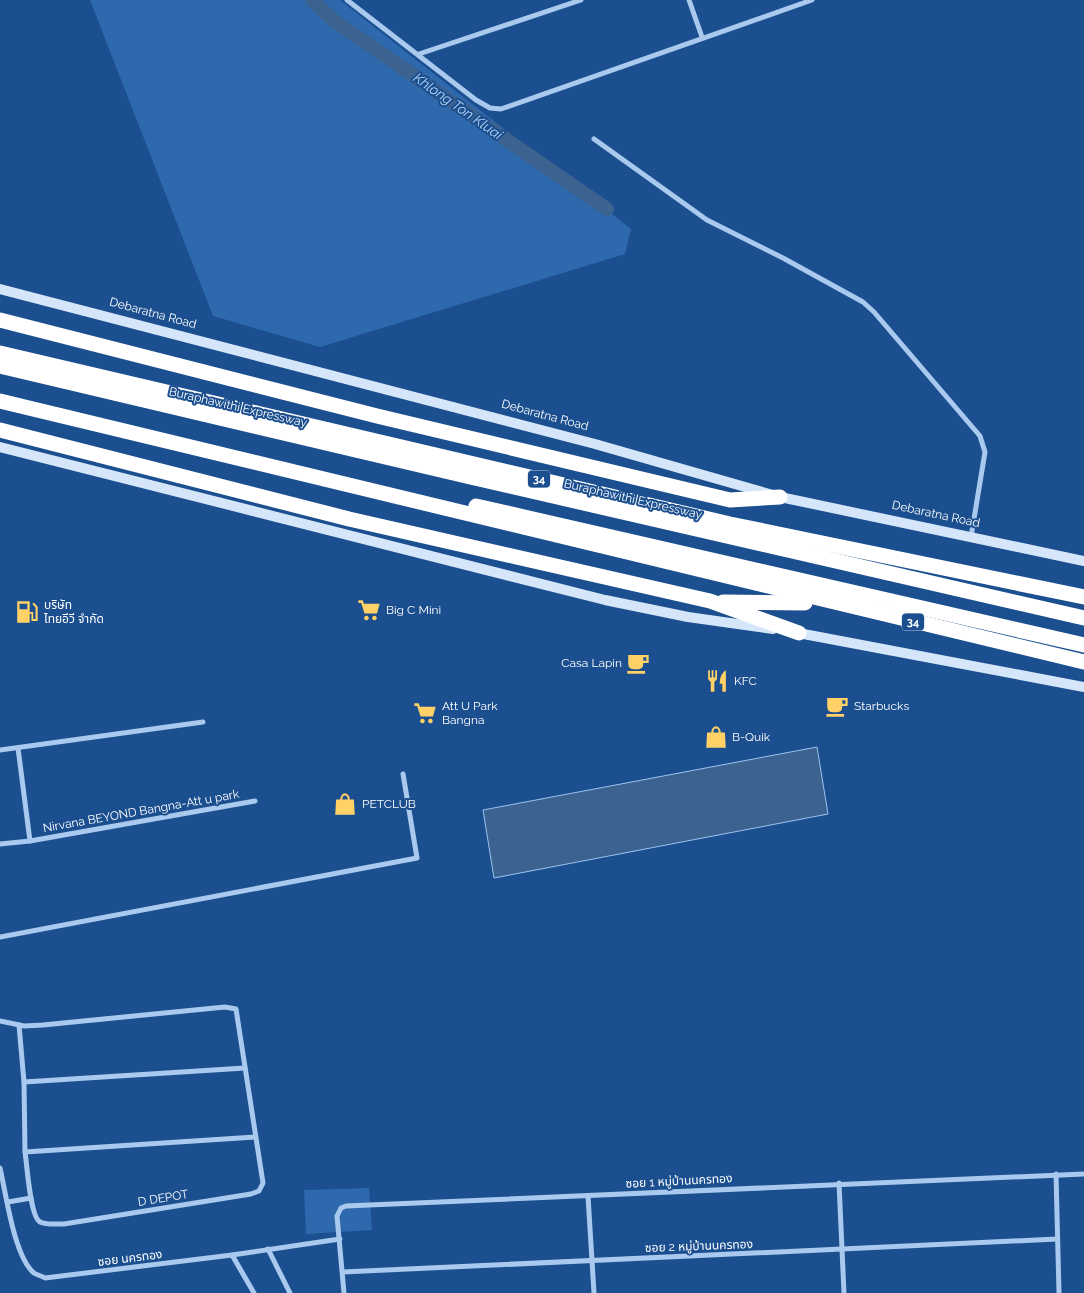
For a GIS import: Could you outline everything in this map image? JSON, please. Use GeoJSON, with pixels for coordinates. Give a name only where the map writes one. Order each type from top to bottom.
{"type":"FeatureCollection","features":[{"type":"Feature","properties":{"kind":"highway"},"geometry":{"type":"LineString","coordinates":[[0,320],[377,416],[730,500],[780,497]]}},
{"type":"Feature","properties":{"kind":"highway","name":"34"},"geometry":{"type":"LineString","coordinates":[[0,353],[730,524],[1082,597]]}},
{"type":"Feature","properties":{"kind":"highway","name":"Buraphawithi Expressway"},"geometry":{"type":"LineString","coordinates":[[0,366],[475,479],[1084,618]]}},
{"type":"Feature","properties":{"kind":"highway"},"geometry":{"type":"LineString","coordinates":[[0,393],[466,504],[1084,644]]}},
{"type":"Feature","properties":{"kind":"highway","name":"34"},"geometry":{"type":"LineString","coordinates":[[0,402],[1084,662]]}},
{"type":"Feature","properties":{"kind":"highway"},"geometry":{"type":"LineString","coordinates":[[0,430],[349,519],[710,601],[799,633]]}},
{"type":"Feature","properties":{"kind":"highway"},"geometry":{"type":"LineString","coordinates":[[730,500],[730,524]]}},
{"type":"Feature","properties":{"kind":"highway"},"geometry":{"type":"LineString","coordinates":[[710,601],[834,603]]}},
{"type":"Feature","properties":{"kind":"main road","name":"Debaratna Road"},"geometry":{"type":"LineString","coordinates":[[0,289],[595,444],[780,497],[1084,561]]}},
{"type":"Feature","properties":{"kind":"main road"},"geometry":{"type":"LineString","coordinates":[[0,447],[605,600],[688,617],[799,633],[1084,688]]}},
{"type":"Feature","properties":{"kind":"street"},"geometry":{"type":"LineString","coordinates":[[347,0],[476,100],[490,108],[501,109],[812,0]]}},
{"type":"Feature","properties":{"kind":"street"},"geometry":{"type":"LineString","coordinates":[[419,54],[581,0]]}},
{"type":"Feature","properties":{"kind":"street"},"geometry":{"type":"LineString","coordinates":[[689,0],[702,37]]}},
{"type":"Feature","properties":{"kind":"street"},"geometry":{"type":"LineString","coordinates":[[594,139],[707,220],[842,289],[874,312],[980,436],[985,452],[971,537]]}},
{"type":"Feature","properties":{"kind":"street"},"geometry":{"type":"LineString","coordinates":[[0,750],[203,722]]}},
{"type":"Feature","properties":{"kind":"street","name":"Nirvana BEYOND Bangna-Att u park"},"geometry":{"type":"LineString","coordinates":[[18,748],[30,841]]}},
{"type":"Feature","properties":{"kind":"street"},"geometry":{"type":"LineString","coordinates":[[0,937],[417,858],[403,774]]}},
{"type":"Feature","properties":{"kind":"street","name":"Nirvana BEYOND Bangna-Att u park"},"geometry":{"type":"LineString","coordinates":[[0,844],[30,841],[255,801]]}},
{"type":"Feature","properties":{"kind":"street","name":"D DEPOT"},"geometry":{"type":"LineString","coordinates":[[0,1021],[19,1025],[52,1025],[225,1007],[236,1009],[263,1183],[259,1191],[251,1194],[64,1224],[41,1223],[37,1220],[31,1198],[25,1152],[24,1082],[19,1025]]}},
{"type":"Feature","properties":{"kind":"street"},"geometry":{"type":"LineString","coordinates":[[24,1082],[245,1068]]}},
{"type":"Feature","properties":{"kind":"street"},"geometry":{"type":"LineString","coordinates":[[25,1152],[255,1137]]}},
{"type":"Feature","properties":{"kind":"street","name":"ซอย นครทอง"},"geometry":{"type":"LineString","coordinates":[[0,1168],[16,1240],[26,1262],[34,1273],[45,1278],[232,1256],[340,1239]]}},
{"type":"Feature","properties":{"kind":"street"},"geometry":{"type":"LineString","coordinates":[[1056,1174],[1059,1293]]}},
{"type":"Feature","properties":{"kind":"street","name":"ซอย 1 หมู่บ้านนครทอง"},"geometry":{"type":"LineString","coordinates":[[344,1293],[340,1239],[336,1216],[341,1208],[346,1206],[840,1183],[1084,1174]]}},
{"type":"Feature","properties":{"kind":"street"},"geometry":{"type":"LineString","coordinates":[[840,1183],[844,1293]]}},
{"type":"Feature","properties":{"kind":"street"},"geometry":{"type":"LineString","coordinates":[[588,1196],[594,1293]]}},
{"type":"Feature","properties":{"kind":"street"},"geometry":{"type":"LineString","coordinates":[[8,1202],[31,1198]]}},
{"type":"Feature","properties":{"kind":"street","name":"ซอย 2 หมู่บ้านนครทอง"},"geometry":{"type":"LineString","coordinates":[[343,1272],[1057,1240]]}},
{"type":"Feature","properties":{"kind":"street"},"geometry":{"type":"LineString","coordinates":[[268,1249],[290,1293]]}},
{"type":"Feature","properties":{"kind":"street"},"geometry":{"type":"LineString","coordinates":[[232,1256],[254,1293]]}},
{"type":"Feature","properties":{"kind":"shaded area"},"geometry":{"type":"Polygon","coordinates":[[[90,0],[340,0],[631,229],[625,254],[320,347],[213,316],[90,0]]]}},
{"type":"Feature","properties":{"kind":"shaded area"},"geometry":{"type":"Polygon","coordinates":[[[817,747],[828,814],[494,878],[483,810],[817,747]]]}},
{"type":"Feature","properties":{"kind":"shaded area"},"geometry":{"type":"Polygon","coordinates":[[[369,1188],[372,1230],[306,1234],[304,1190],[369,1188]]]}},
{"type":"Feature","properties":{"kind":"waterway","name":"Khlong Ton Kluai"},"geometry":{"type":"LineString","coordinates":[[312,0],[333,20],[607,209]]}},
{"type":"Feature","properties":{"kind":"place","name":"Big C Mini"},"geometry":{"type":"Point","coordinates":[369,610]}},
{"type":"Feature","properties":{"kind":"place","name":"บริษัท ไทยอีวี จำกัด"},"geometry":{"type":"Point","coordinates":[27,612]}},
{"type":"Feature","properties":{"kind":"place","name":"Casa Lapin"},"geometry":{"type":"Point","coordinates":[638,663]}},
{"type":"Feature","properties":{"kind":"place","name":"KFC"},"geometry":{"type":"Point","coordinates":[717,681]}},
{"type":"Feature","properties":{"kind":"place","name":"Starbucks"},"geometry":{"type":"Point","coordinates":[837,706]}},
{"type":"Feature","properties":{"kind":"place","name":"Att U Park Bangna"},"geometry":{"type":"Point","coordinates":[425,713]}},
{"type":"Feature","properties":{"kind":"place","name":"B-Quik"},"geometry":{"type":"Point","coordinates":[716,737]}},
{"type":"Feature","properties":{"kind":"place","name":"PETCLUB"},"geometry":{"type":"Point","coordinates":[345,804]}}]}
